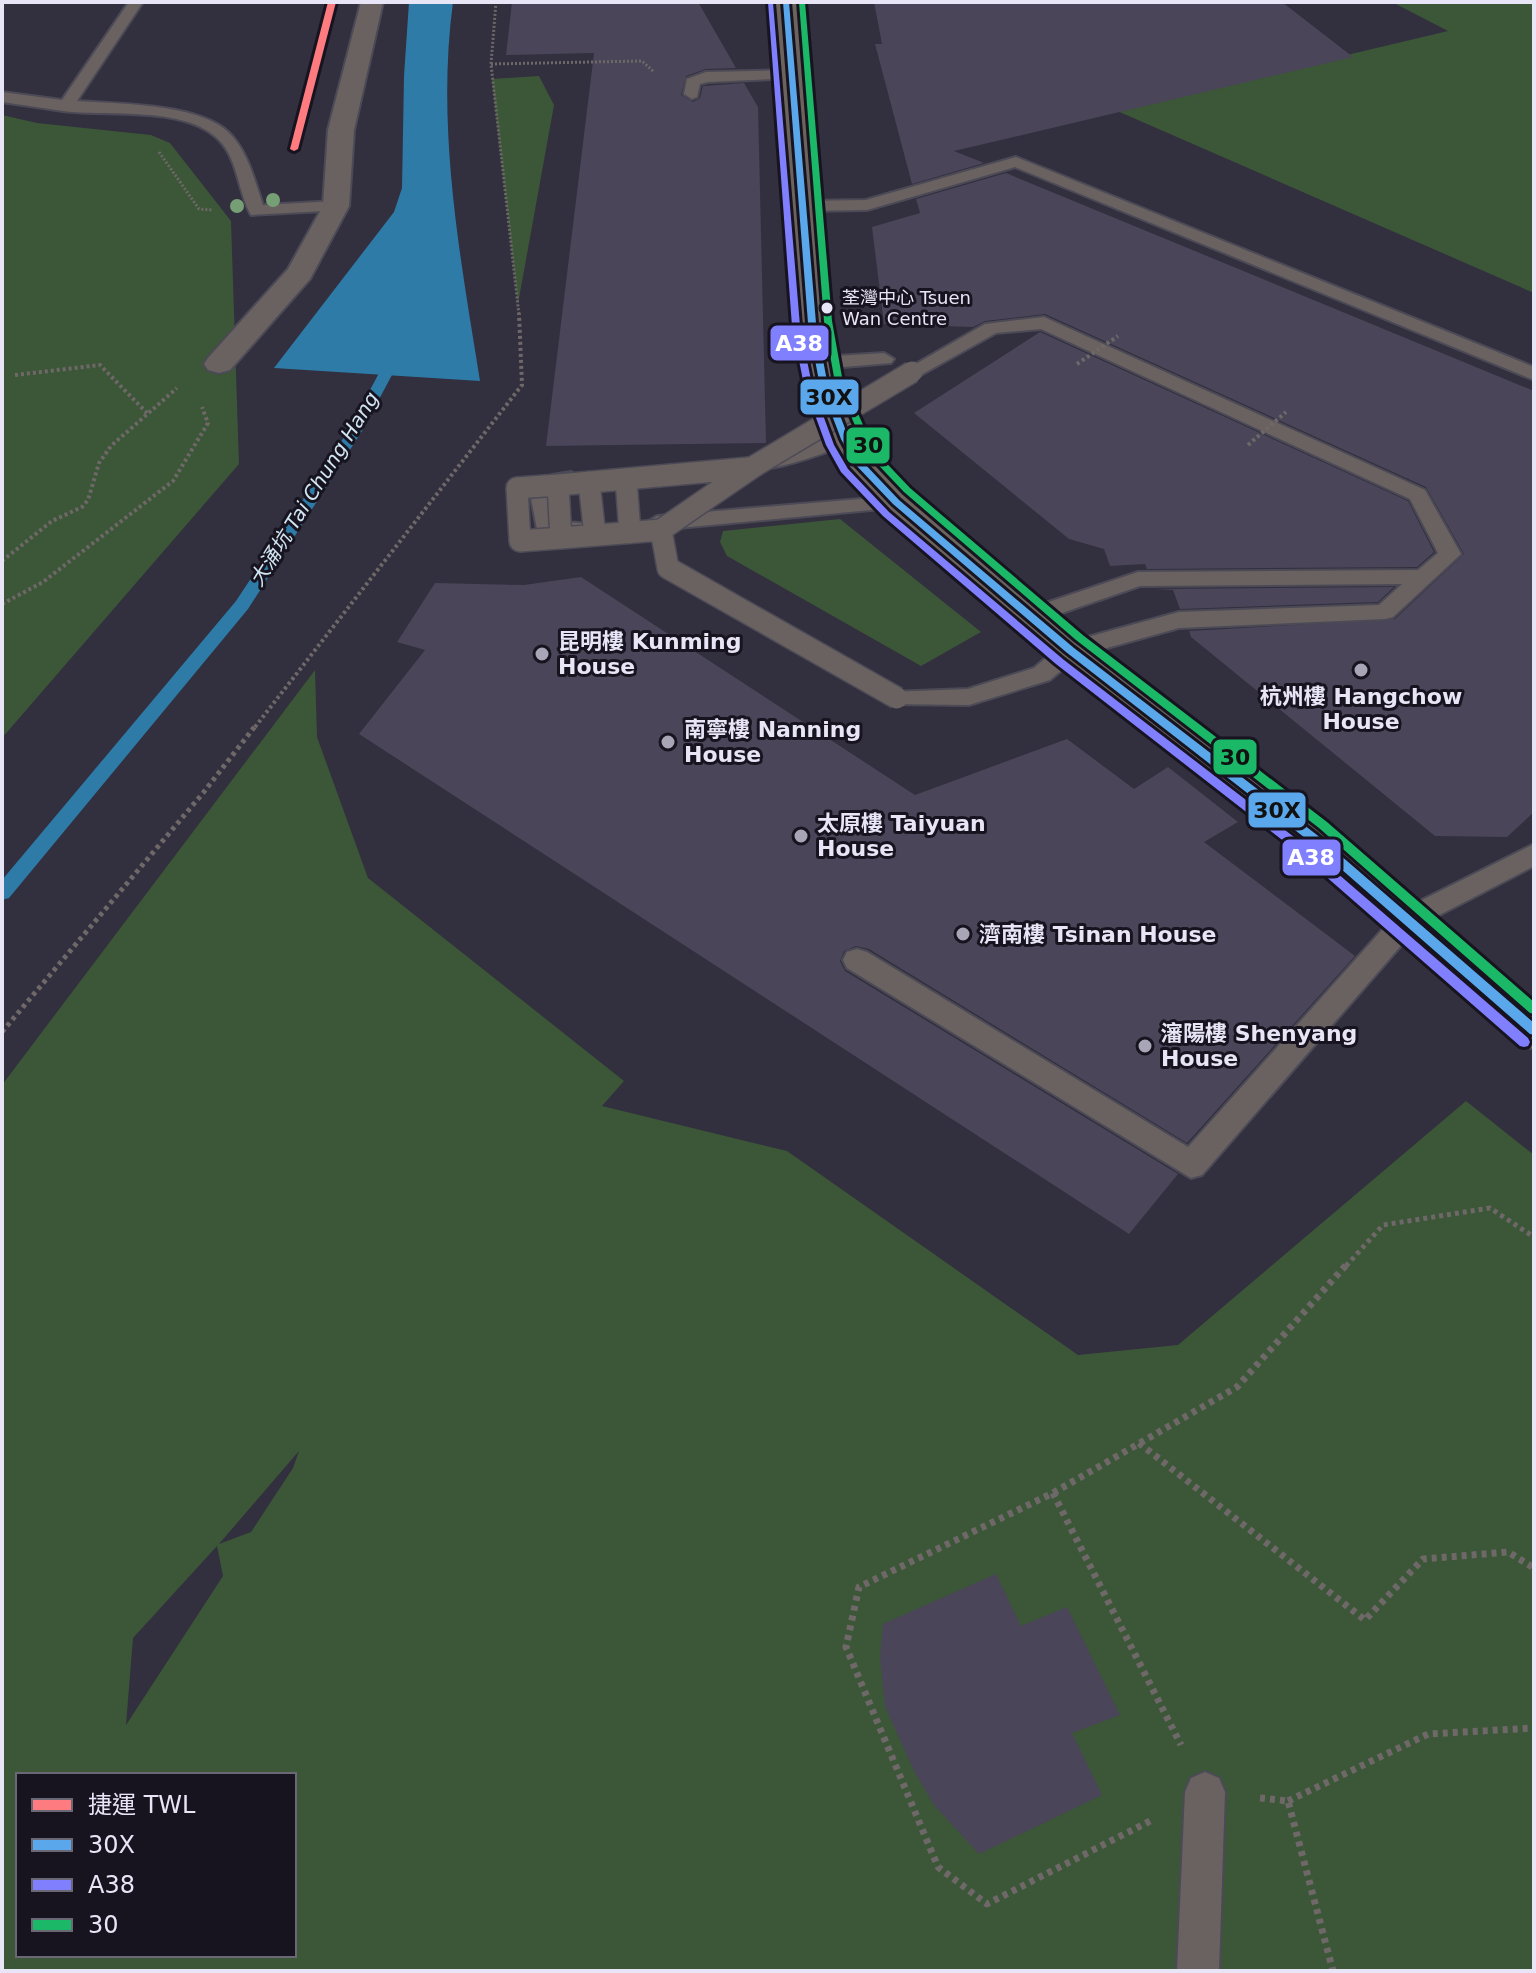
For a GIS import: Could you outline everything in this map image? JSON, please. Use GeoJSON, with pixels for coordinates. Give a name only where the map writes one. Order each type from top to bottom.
{"type":"FeatureCollection","features":[{"type":"Feature","properties":{"kind":"street"},"geometry":{"type":"LineString","coordinates":[[218,365],[300,273],[336,206],[341,130],[372,2]]}},
{"type":"Feature","properties":{"kind":"street"},"geometry":{"type":"LineString","coordinates":[[786,2],[812,323],[823,381],[845,439],[873,481],[1070,650],[1313,838],[1534,1030]]}},
{"type":"Feature","properties":{"kind":"lane"},"geometry":{"type":"LineString","coordinates":[[65,107],[136,2]]}},
{"type":"Feature","properties":{"kind":"lane"},"geometry":{"type":"LineString","coordinates":[[692,94],[692,82],[696,78],[793,75]]}},
{"type":"Feature","properties":{"kind":"lane"},"geometry":{"type":"LineString","coordinates":[[2,97],[65,107],[174,114],[204,123],[225,136],[246,179],[257,211],[336,206]]}},
{"type":"Feature","properties":{"kind":"lane"},"geometry":{"type":"LineString","coordinates":[[803,206],[867,205],[1016,162],[1534,374]]}},
{"type":"Feature","properties":{"kind":"lane"},"geometry":{"type":"LineString","coordinates":[[661,530],[668,568],[897,698],[969,697],[1042,674],[1070,650],[1179,620],[1385,612],[1450,554],[1418,495],[1044,323],[992,328],[753,467],[661,530],[520,541],[517,488],[753,467]]}},
{"type":"Feature","properties":{"kind":"lane"},"geometry":{"type":"LineString","coordinates":[[820,363],[884,359]]}},
{"type":"Feature","properties":{"kind":"lane"},"geometry":{"type":"LineString","coordinates":[[845,439],[781,460],[559,479],[541,493],[545,524],[564,531],[896,502]]}},
{"type":"Feature","properties":{"kind":"lane"},"geometry":{"type":"LineString","coordinates":[[626,479],[630,533]]}},
{"type":"Feature","properties":{"kind":"lane"},"geometry":{"type":"LineString","coordinates":[[589,482],[595,535]]}},
{"type":"Feature","properties":{"kind":"lane"},"geometry":{"type":"LineString","coordinates":[[558,485],[561,538]]}},
{"type":"Feature","properties":{"kind":"lane"},"geometry":{"type":"LineString","coordinates":[[1030,616],[1138,579],[1424,577]]}},
{"type":"Feature","properties":{"kind":"lane"},"geometry":{"type":"LineString","coordinates":[[857,960],[1191,1165],[1408,919],[1534,854]]}},
{"type":"Feature","properties":{"kind":"lane"},"geometry":{"type":"LineString","coordinates":[[1198,1971],[1205,1792]]}},
{"type":"Feature","properties":{"kind":"path"},"geometry":{"type":"LineString","coordinates":[[2,1032],[203,793],[522,385],[522,340],[491,64],[496,2]]}},
{"type":"Feature","properties":{"kind":"path"},"geometry":{"type":"LineString","coordinates":[[491,64],[642,61]]}},
{"type":"Feature","properties":{"kind":"path"},"geometry":{"type":"LineString","coordinates":[[146,150],[159,152],[199,209],[257,211]]}},
{"type":"Feature","properties":{"kind":"path"},"geometry":{"type":"LineString","coordinates":[[1077,364],[1118,336]]}},
{"type":"Feature","properties":{"kind":"path"},"geometry":{"type":"LineString","coordinates":[[15,375],[100,365],[147,413]]}},
{"type":"Feature","properties":{"kind":"path"},"geometry":{"type":"LineString","coordinates":[[2,561],[52,521],[82,507],[88,500],[99,463],[111,446],[183,383],[218,365]]}},
{"type":"Feature","properties":{"kind":"path"},"geometry":{"type":"LineString","coordinates":[[2,604],[43,582],[173,481],[208,423],[199,402],[209,376],[218,365]]}},
{"type":"Feature","properties":{"kind":"path"},"geometry":{"type":"LineString","coordinates":[[1248,445],[1286,412]]}},
{"type":"Feature","properties":{"kind":"path"},"geometry":{"type":"LineString","coordinates":[[1534,1237],[1490,1208],[1383,1225],[1237,1387],[1053,1493],[859,1587],[846,1647],[938,1867],[987,1904],[1205,1792],[1288,1801],[1428,1734],[1534,1728]]}},
{"type":"Feature","properties":{"kind":"path"},"geometry":{"type":"LineString","coordinates":[[1139,1443],[1365,1620],[1423,1559],[1508,1552],[1534,1568]]}},
{"type":"Feature","properties":{"kind":"path"},"geometry":{"type":"LineString","coordinates":[[1053,1493],[1205,1792]]}},
{"type":"Feature","properties":{"kind":"path"},"geometry":{"type":"LineString","coordinates":[[1288,1801],[1333,1971]]}},
{"type":"Feature","properties":{"kind":"green space"},"geometry":{"type":"Polygon","coordinates":[[[1392,2],[1534,2],[1534,293],[1115,110],[1448,31],[1392,2]]]}},
{"type":"Feature","properties":{"kind":"green space"},"geometry":{"type":"Polygon","coordinates":[[[539,76],[554,105],[518,304],[492,79],[539,76]]]}},
{"type":"Feature","properties":{"kind":"green space"},"geometry":{"type":"Polygon","coordinates":[[[2,115],[37,123],[151,135],[170,143],[231,221],[239,464],[2,738],[2,115]]]}},
{"type":"Feature","properties":{"kind":"green space"},"geometry":{"type":"Polygon","coordinates":[[[840,519],[981,632],[921,666],[727,556],[720,542],[723,531],[840,519]]]}},
{"type":"Feature","properties":{"kind":"green space"},"geometry":{"type":"Polygon","coordinates":[[[315,670],[317,737],[368,878],[624,1081],[602,1106],[787,1151],[1078,1355],[1178,1345],[1466,1101],[1534,1155],[1534,1971],[2,1971],[2,1085],[315,670]],[[299,1451],[219,1544],[251,1532],[293,1468],[299,1451]],[[217,1546],[133,1638],[126,1725],[223,1576],[217,1546]]]}},
{"type":"Feature","properties":{"kind":"water"},"geometry":{"type":"Polygon","coordinates":[[[409,2],[453,2],[448,50],[449,145],[458,240],[480,381],[274,368],[394,212],[402,188],[409,2]]]}},
{"type":"Feature","properties":{"kind":"building"},"geometry":{"type":"Polygon","coordinates":[[[512,2],[698,2],[736,68],[706,69],[686,76],[681,95],[693,102],[700,98],[703,86],[744,83],[758,107],[766,443],[546,446],[594,53],[506,55],[512,2]]]}},
{"type":"Feature","properties":{"kind":"building"},"geometry":{"type":"Polygon","coordinates":[[[874,2],[1282,2],[1353,57],[954,151],[984,163],[912,184],[875,44],[882,44],[874,2]]]}},
{"type":"Feature","properties":{"kind":"building"},"geometry":{"type":"Polygon","coordinates":[[[1006,173],[1534,391],[1534,812],[1507,837],[1435,836],[1191,637],[1189,631],[1395,619],[1464,554],[1426,487],[1045,314],[985,321],[973,327],[884,324],[872,227],[920,213],[916,199],[1006,173]]]}},
{"type":"Feature","properties":{"kind":"building"},"geometry":{"type":"Polygon","coordinates":[[[1040,332],[1408,501],[1434,552],[1417,567],[1147,569],[1145,564],[1110,566],[1104,549],[1069,539],[914,413],[1040,332]]]}},
{"type":"Feature","properties":{"kind":"building"},"geometry":{"type":"Polygon","coordinates":[[[581,577],[915,795],[1067,739],[1134,789],[1168,767],[1238,822],[1204,842],[1355,956],[1187,1143],[869,949],[856,946],[844,951],[840,961],[845,971],[1178,1174],[1129,1234],[359,734],[425,650],[397,642],[435,583],[524,585],[581,577]]]}},
{"type":"Feature","properties":{"kind":"building"},"geometry":{"type":"Polygon","coordinates":[[[1394,587],[1378,602],[1180,609],[1173,590],[1154,589],[1394,587]]]}},
{"type":"Feature","properties":{"kind":"building"},"geometry":{"type":"Polygon","coordinates":[[[996,1574],[1021,1626],[1067,1607],[1120,1715],[1072,1733],[1102,1795],[979,1854],[934,1805],[914,1771],[885,1706],[880,1657],[883,1624],[996,1574]]]}},
{"type":"Feature","properties":{"kind":"waterway","name":"大涌坑 Tai Chung Hang"},"geometry":{"type":"LineString","coordinates":[[2,893],[242,605],[355,431],[385,375],[391,350]]}},
{"type":"Feature","properties":{"kind":"metro line","name":"TWL"},"geometry":{"type":"LineString","coordinates":[[294,149],[332,2]]}},
{"type":"Feature","properties":{"kind":"transit line","name":"30X"},"geometry":{"type":"LineString","coordinates":[[786,2],[812,323],[823,381],[845,439],[857,461],[896,502],[1070,650],[1313,838],[1534,1030]]}},
{"type":"Feature","properties":{"kind":"transit line","name":"30"},"geometry":{"type":"LineString","coordinates":[[802,2],[828,321],[838,377],[870,451],[907,490],[1080,638],[1323,825],[1534,1009]]}},
{"type":"Feature","properties":{"kind":"transit line","name":"A38"},"geometry":{"type":"LineString","coordinates":[[770,3],[796,326],[808,385],[830,445],[844,470],[886,514],[1060,662],[1303,850],[1524,1042]]}},
{"type":"Feature","properties":{"kind":"place","name":"荃灣中心 Tsuen Wan Centre"},"geometry":{"type":"Point","coordinates":[827,308]}},
{"type":"Feature","properties":{"kind":"place","name":"昆明樓 Kunming House"},"geometry":{"type":"Point","coordinates":[542,654]}},
{"type":"Feature","properties":{"kind":"place","name":"杭州樓 Hangchow House"},"geometry":{"type":"Point","coordinates":[1361,670]}},
{"type":"Feature","properties":{"kind":"place","name":"南寧樓 Nanning House"},"geometry":{"type":"Point","coordinates":[668,742]}},
{"type":"Feature","properties":{"kind":"place","name":"太原樓 Taiyuan House"},"geometry":{"type":"Point","coordinates":[801,836]}},
{"type":"Feature","properties":{"kind":"place","name":"濟南樓 Tsinan House"},"geometry":{"type":"Point","coordinates":[963,934]}},
{"type":"Feature","properties":{"kind":"place","name":"瀋陽樓 Shenyang House"},"geometry":{"type":"Point","coordinates":[1145,1046]}}]}
